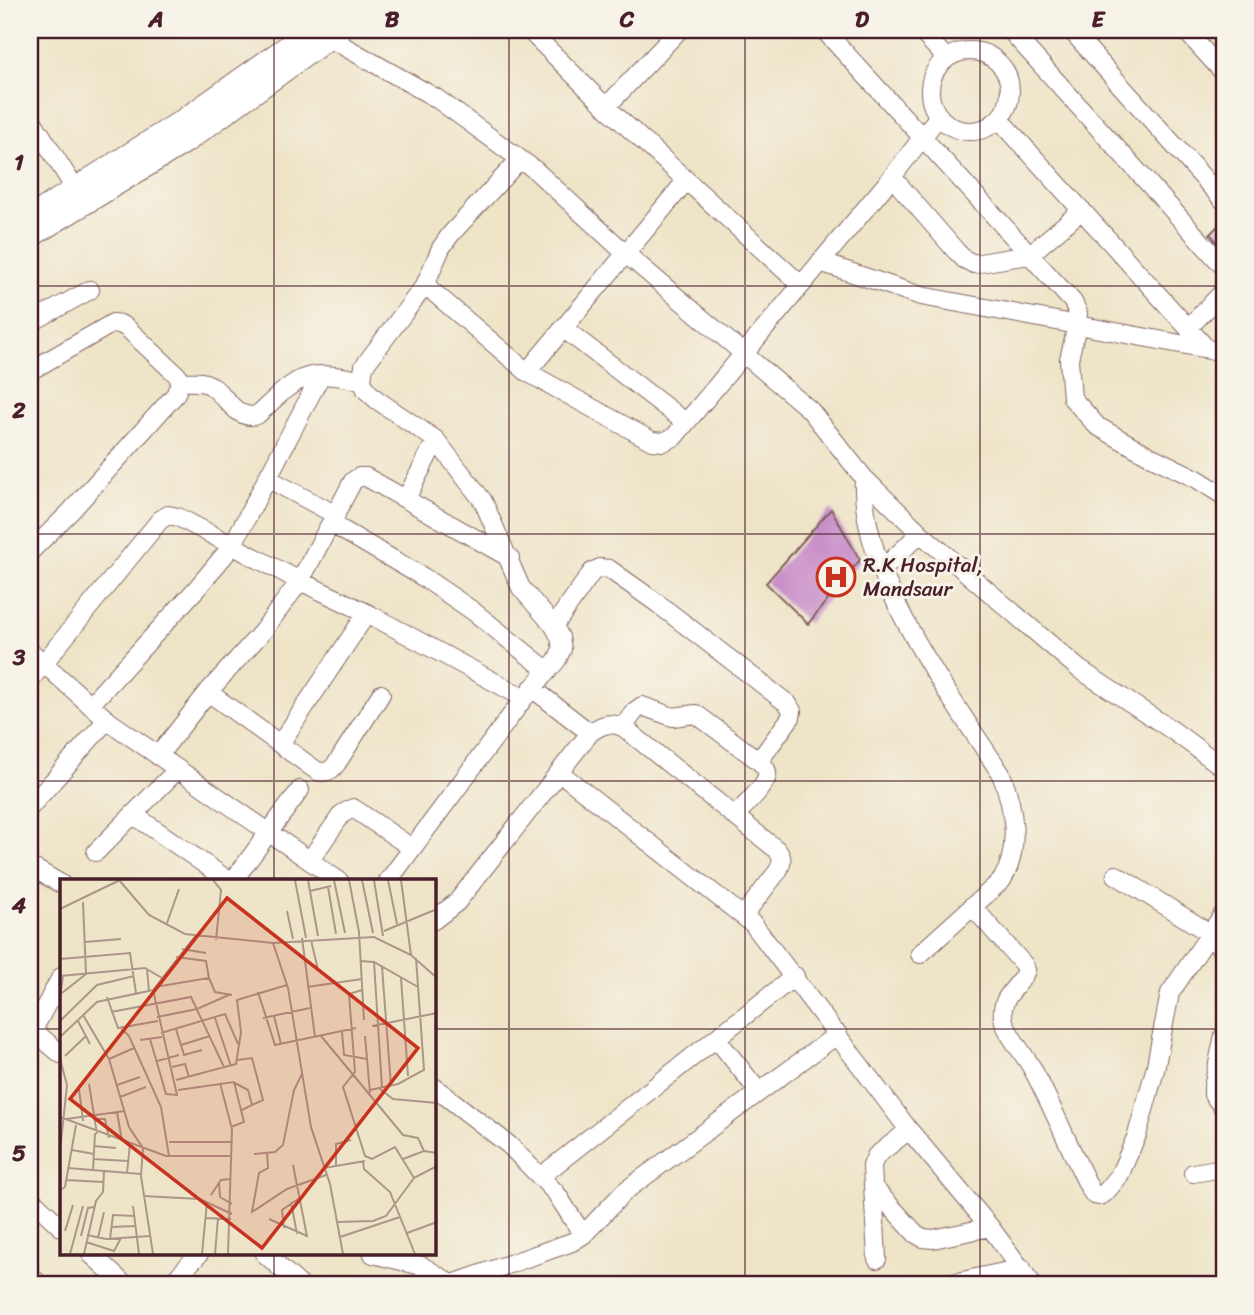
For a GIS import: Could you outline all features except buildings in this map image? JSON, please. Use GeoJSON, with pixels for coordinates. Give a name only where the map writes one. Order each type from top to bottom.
{"type":"FeatureCollection","features":[{"type":"Feature","properties":{"kind":"main road"},"geometry":{"type":"LineString","coordinates":[[30,236],[186,119],[327,33]]}},
{"type":"Feature","properties":{"kind":"main road"},"geometry":{"type":"LineString","coordinates":[[30,218],[80,197]]}},
{"type":"Feature","properties":{"kind":"street"},"geometry":{"type":"LineString","coordinates":[[528,30],[606,107],[801,285]]}},
{"type":"Feature","properties":{"kind":"street"},"geometry":{"type":"LineString","coordinates":[[606,107],[679,30]]}},
{"type":"Feature","properties":{"kind":"street"},"geometry":{"type":"LineString","coordinates":[[824,30],[1073,302],[1078,313],[1069,359],[1072,398],[1097,426],[1224,496]]}},
{"type":"Feature","properties":{"kind":"street"},"geometry":{"type":"LineString","coordinates":[[920,30],[946,58]]}},
{"type":"Feature","properties":{"kind":"street"},"geometry":{"type":"LineString","coordinates":[[1070,30],[1224,201]]}},
{"type":"Feature","properties":{"kind":"street"},"geometry":{"type":"LineString","coordinates":[[1185,30],[1224,73]]}},
{"type":"Feature","properties":{"kind":"street"},"geometry":{"type":"LineString","coordinates":[[995,58],[1015,32],[1224,267]]}},
{"type":"Feature","properties":{"kind":"street"},"geometry":{"type":"LineString","coordinates":[[327,33],[436,98],[520,159],[625,253],[810,410],[864,478],[920,533],[1079,669],[1224,768]]}},
{"type":"Feature","properties":{"kind":"street"},"geometry":{"type":"LineString","coordinates":[[971,50],[984,52],[995,58],[1009,81],[1010,95],[1007,108],[999,119],[988,127],[961,131],[938,117],[929,93],[931,80],[946,58],[971,50]]}},
{"type":"Feature","properties":{"kind":"street"},"geometry":{"type":"LineString","coordinates":[[30,117],[80,197]]}},
{"type":"Feature","properties":{"kind":"street"},"geometry":{"type":"LineString","coordinates":[[425,285],[527,372],[652,441],[663,442],[674,436],[892,177],[938,117]]}},
{"type":"Feature","properties":{"kind":"street"},"geometry":{"type":"LineString","coordinates":[[999,119],[1189,327],[1216,351]]}},
{"type":"Feature","properties":{"kind":"street"},"geometry":{"type":"LineString","coordinates":[[389,879],[562,649],[554,626],[522,588],[483,501],[436,440],[377,400],[366,390],[362,380],[364,366],[425,285],[441,248],[450,235],[520,159]]}},
{"type":"Feature","properties":{"kind":"street"},"geometry":{"type":"LineString","coordinates":[[892,177],[964,259],[974,264],[1029,255],[1082,210]]}},
{"type":"Feature","properties":{"kind":"street"},"geometry":{"type":"LineString","coordinates":[[527,372],[686,180]]}},
{"type":"Feature","properties":{"kind":"street"},"geometry":{"type":"LineString","coordinates":[[820,262],[921,296],[1216,351]]}},
{"type":"Feature","properties":{"kind":"street"},"geometry":{"type":"LineString","coordinates":[[30,323],[90,290]]}},
{"type":"Feature","properties":{"kind":"street"},"geometry":{"type":"LineString","coordinates":[[1189,327],[1224,291]]}},
{"type":"Feature","properties":{"kind":"street"},"geometry":{"type":"LineString","coordinates":[[30,370],[113,323],[127,328],[177,375],[181,382]]}},
{"type":"Feature","properties":{"kind":"street"},"geometry":{"type":"LineString","coordinates":[[563,328],[685,422]]}},
{"type":"Feature","properties":{"kind":"street"},"geometry":{"type":"LineString","coordinates":[[90,705],[232,546],[321,375]]}},
{"type":"Feature","properties":{"kind":"street"},"geometry":{"type":"LineString","coordinates":[[181,382],[200,381],[210,385],[241,414],[249,417],[257,415],[297,382],[309,376],[362,380]]}},
{"type":"Feature","properties":{"kind":"street"},"geometry":{"type":"LineString","coordinates":[[30,552],[71,511],[175,395],[181,382]]}},
{"type":"Feature","properties":{"kind":"street"},"geometry":{"type":"LineString","coordinates":[[406,499],[436,440]]}},
{"type":"Feature","properties":{"kind":"street"},"geometry":{"type":"LineString","coordinates":[[158,756],[300,581],[353,481],[359,477],[366,477],[510,558]]}},
{"type":"Feature","properties":{"kind":"street"},"geometry":{"type":"LineString","coordinates":[[267,478],[424,577],[548,671]]}},
{"type":"Feature","properties":{"kind":"street"},"geometry":{"type":"LineString","coordinates":[[864,478],[863,502],[881,570],[922,653],[1001,774],[1006,786],[1013,827],[1014,843],[1009,869],[1002,880],[920,954]]}},
{"type":"Feature","properties":{"kind":"street"},"geometry":{"type":"LineString","coordinates":[[30,680],[160,520],[168,515],[178,517],[300,581],[528,693],[590,733]]}},
{"type":"Feature","properties":{"kind":"street"},"geometry":{"type":"LineString","coordinates":[[881,570],[920,533]]}},
{"type":"Feature","properties":{"kind":"street"},"geometry":{"type":"LineString","coordinates":[[554,626],[592,572],[600,568],[609,569],[788,704],[792,710],[791,717],[759,761]]}},
{"type":"Feature","properties":{"kind":"street"},"geometry":{"type":"LineString","coordinates":[[280,744],[367,613]]}},
{"type":"Feature","properties":{"kind":"street"},"geometry":{"type":"LineString","coordinates":[[30,651],[107,720],[336,879]]}},
{"type":"Feature","properties":{"kind":"street"},"geometry":{"type":"LineString","coordinates":[[208,692],[317,771],[325,773],[331,771],[381,694]]}},
{"type":"Feature","properties":{"kind":"street"},"geometry":{"type":"LineString","coordinates":[[623,727],[635,710],[642,706],[649,706],[673,717],[696,714],[759,761],[766,768],[764,783],[735,816]]}},
{"type":"Feature","properties":{"kind":"street"},"geometry":{"type":"LineString","coordinates":[[30,807],[107,720]]}},
{"type":"Feature","properties":{"kind":"street"},"geometry":{"type":"LineString","coordinates":[[436,918],[457,902],[590,733],[601,725],[612,723],[623,727],[782,855],[778,871],[744,915]]}},
{"type":"Feature","properties":{"kind":"street"},"geometry":{"type":"LineString","coordinates":[[96,852],[177,770]]}},
{"type":"Feature","properties":{"kind":"street"},"geometry":{"type":"LineString","coordinates":[[559,772],[744,915],[795,976],[909,1130],[990,1227],[1033,1285]]}},
{"type":"Feature","properties":{"kind":"street"},"geometry":{"type":"LineString","coordinates":[[233,879],[300,790]]}},
{"type":"Feature","properties":{"kind":"street"},"geometry":{"type":"LineString","coordinates":[[310,860],[342,814],[353,808],[412,848]]}},
{"type":"Feature","properties":{"kind":"street"},"geometry":{"type":"LineString","coordinates":[[134,815],[228,879]]}},
{"type":"Feature","properties":{"kind":"street"},"geometry":{"type":"LineString","coordinates":[[30,869],[37,870],[60,883]]}},
{"type":"Feature","properties":{"kind":"street"},"geometry":{"type":"LineString","coordinates":[[1116,875],[1212,934],[1224,954]]}},
{"type":"Feature","properties":{"kind":"street"},"geometry":{"type":"LineString","coordinates":[[972,906],[1024,965],[1024,976],[1008,993],[1005,1001],[1005,1024],[1032,1069],[1090,1189],[1094,1195],[1099,1196],[1105,1193],[1119,1176],[1137,1135],[1155,1069],[1170,993],[1224,913]]}},
{"type":"Feature","properties":{"kind":"street"},"geometry":{"type":"LineString","coordinates":[[540,1177],[795,976]]}},
{"type":"Feature","properties":{"kind":"street"},"geometry":{"type":"LineString","coordinates":[[60,979],[31,1029],[60,1053]]}},
{"type":"Feature","properties":{"kind":"street"},"geometry":{"type":"LineString","coordinates":[[381,1256],[422,1266],[452,1285],[572,1242],[583,1235],[625,1191],[838,1034]]}},
{"type":"Feature","properties":{"kind":"street"},"geometry":{"type":"LineString","coordinates":[[1224,1035],[1213,1087],[1213,1095],[1224,1108]]}},
{"type":"Feature","properties":{"kind":"street"},"geometry":{"type":"LineString","coordinates":[[716,1038],[759,1092]]}},
{"type":"Feature","properties":{"kind":"street"},"geometry":{"type":"LineString","coordinates":[[436,1089],[499,1136],[555,1193],[583,1235]]}},
{"type":"Feature","properties":{"kind":"street"},"geometry":{"type":"LineString","coordinates":[[877,1259],[873,1166],[876,1156],[909,1130]]}},
{"type":"Feature","properties":{"kind":"street"},"geometry":{"type":"LineString","coordinates":[[1193,1173],[1224,1168]]}},
{"type":"Feature","properties":{"kind":"street"},"geometry":{"type":"LineString","coordinates":[[873,1187],[916,1234],[923,1238],[933,1239],[990,1227]]}},
{"type":"Feature","properties":{"kind":"street"},"geometry":{"type":"LineString","coordinates":[[30,1198],[60,1226]]}},
{"type":"Feature","properties":{"kind":"street"},"geometry":{"type":"LineString","coordinates":[[93,1256],[125,1285]]}},
{"type":"Feature","properties":{"kind":"street"},"geometry":{"type":"LineString","coordinates":[[170,1285],[197,1256]]}},
{"type":"Feature","properties":{"kind":"street"},"geometry":{"type":"LineString","coordinates":[[267,1256],[300,1285]]}},
{"type":"Feature","properties":{"kind":"street"},"geometry":{"type":"LineString","coordinates":[[944,1285],[1022,1268]]}},
{"type":"Feature","properties":{"kind":"street"},"geometry":{"type":"LineString","coordinates":[[30,1275],[40,1285]]}},
{"type":"Feature","properties":{"kind":"place","name":"R.K Hospital, Mandsaur"},"geometry":{"type":"Point","coordinates":[836,577]}}]}
